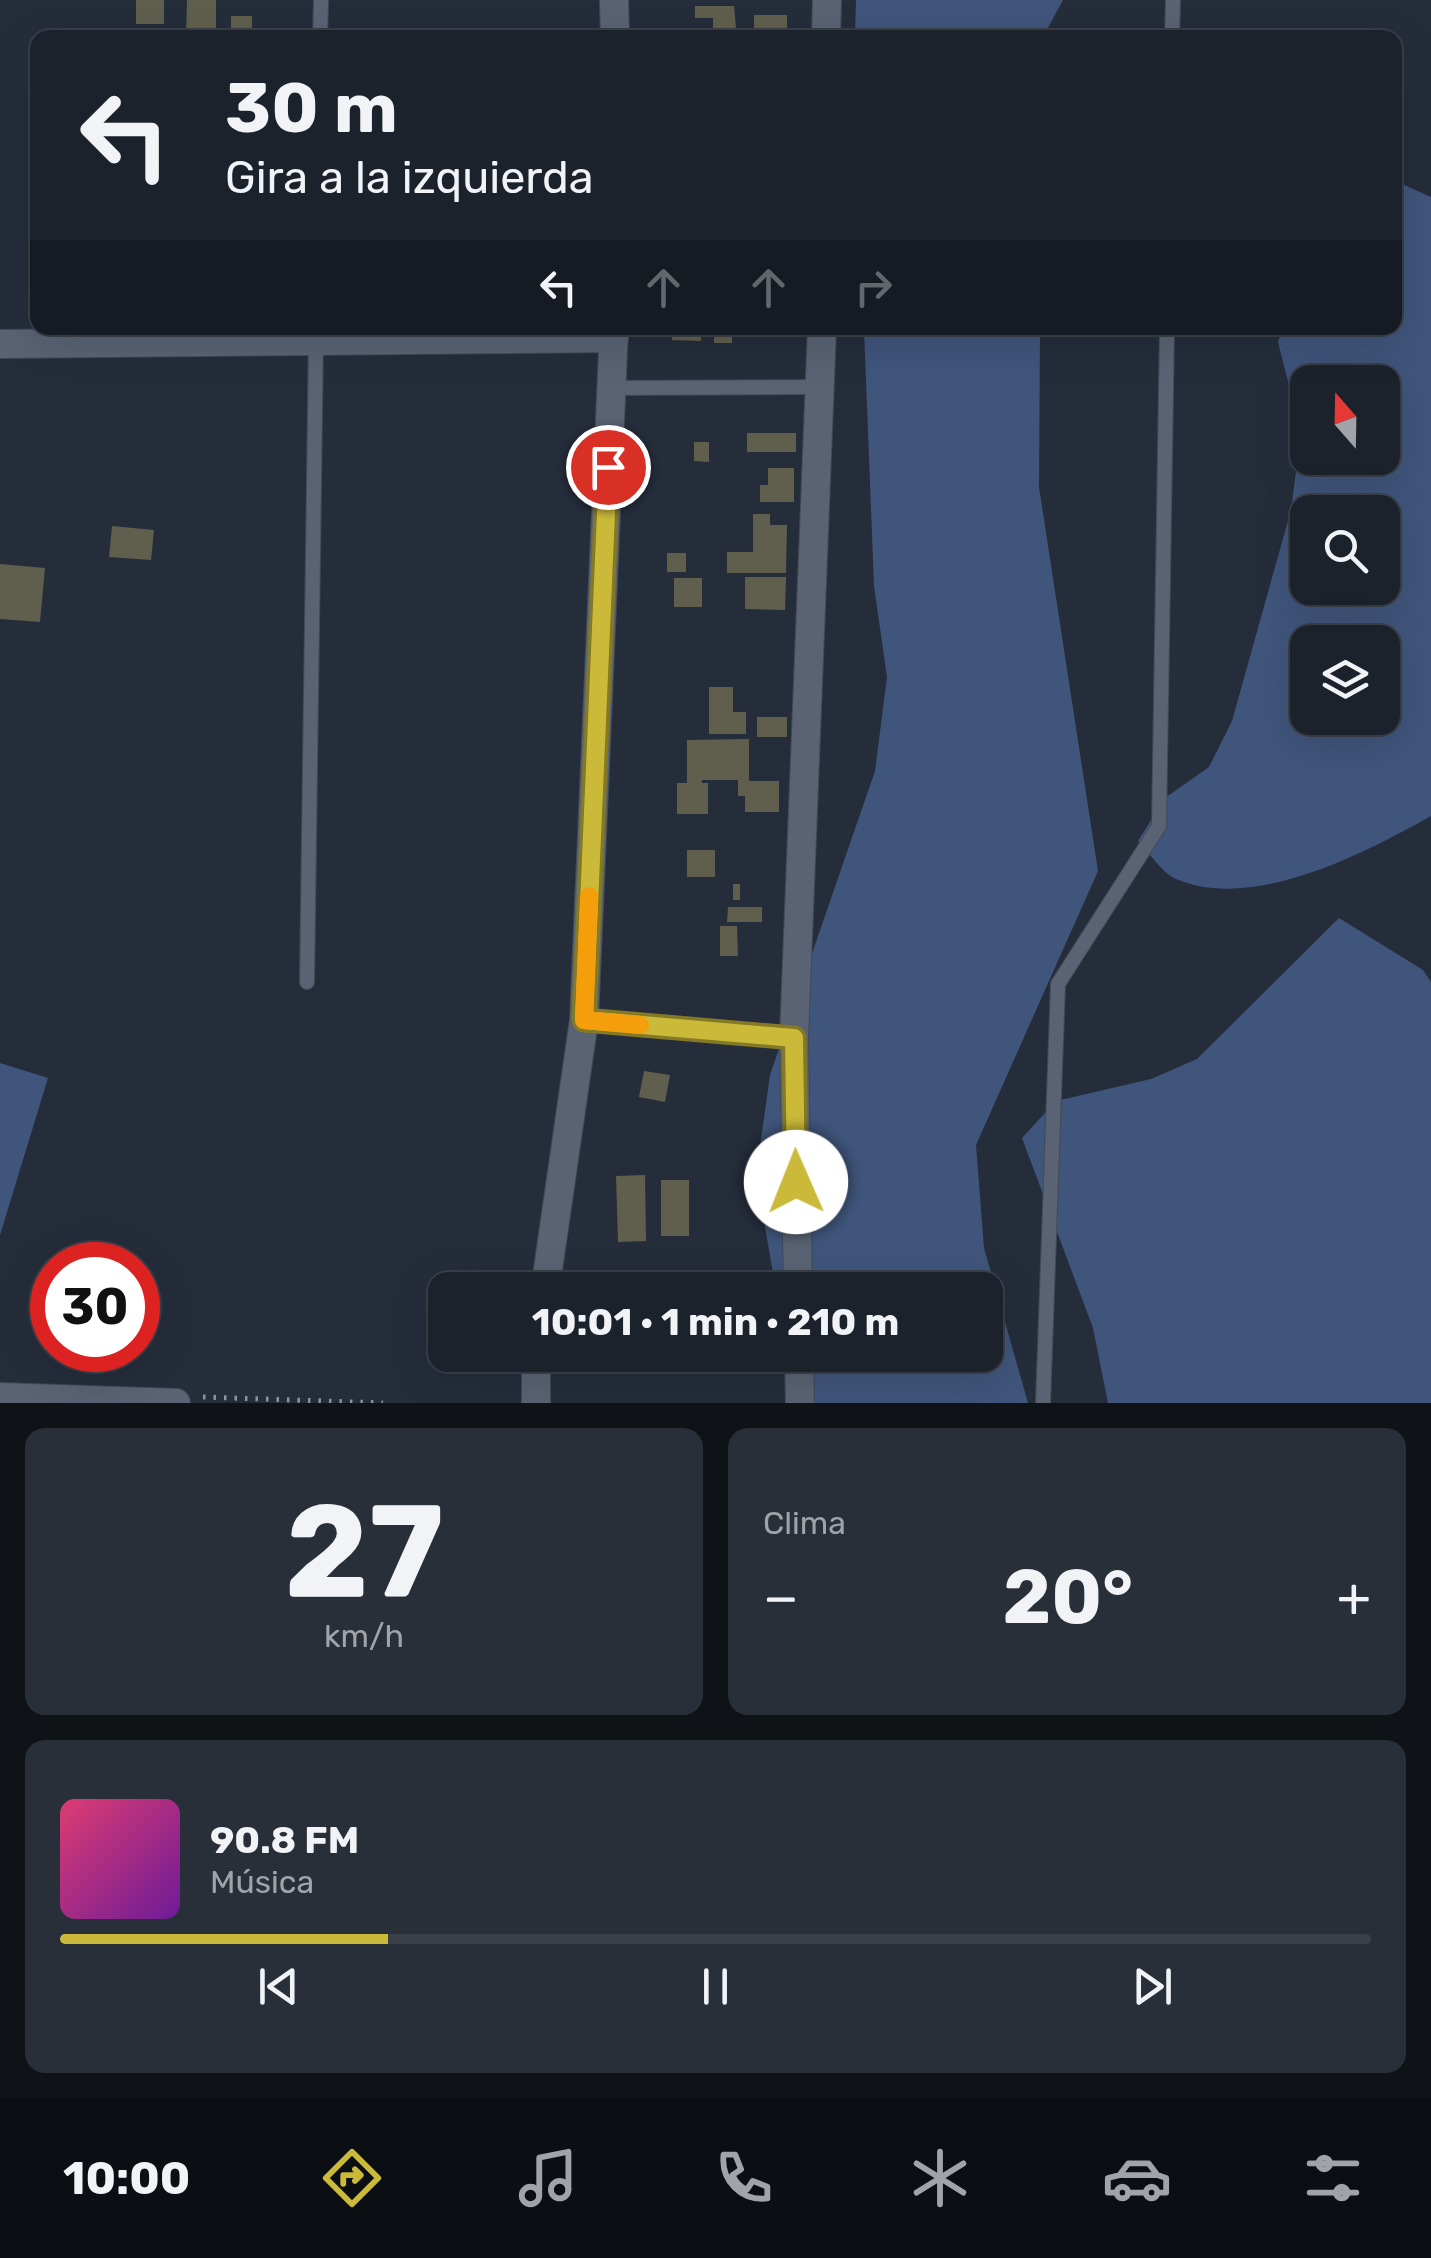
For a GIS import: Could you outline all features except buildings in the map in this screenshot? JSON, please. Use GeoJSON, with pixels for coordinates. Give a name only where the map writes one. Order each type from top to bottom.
{"type":"FeatureCollection","features":[{"type":"Feature","properties":{"kind":"street"},"geometry":{"type":"LineString","coordinates":[[614,0],[614,30]]}},
{"type":"Feature","properties":{"kind":"street"},"geometry":{"type":"LineString","coordinates":[[826,30],[827,0]]}},
{"type":"Feature","properties":{"kind":"street"},"geometry":{"type":"LineString","coordinates":[[0,344],[284,335]]}},
{"type":"Feature","properties":{"kind":"street"},"geometry":{"type":"LineString","coordinates":[[548,1272],[584,1020],[614,335]]}},
{"type":"Feature","properties":{"kind":"street"},"geometry":{"type":"LineString","coordinates":[[798,1272],[794,1038],[822,335]]}},
{"type":"Feature","properties":{"kind":"street"},"geometry":{"type":"LineString","coordinates":[[536,1372],[536,1403]]}},
{"type":"Feature","properties":{"kind":"street"},"geometry":{"type":"LineString","coordinates":[[799,1372],[800,1403]]}},
{"type":"Feature","properties":{"kind":"street"},"geometry":{"type":"LineString","coordinates":[[0,1397],[176,1403]]}},
{"type":"Feature","properties":{"kind":"lane"},"geometry":{"type":"LineString","coordinates":[[320,30],[321,0]]}},
{"type":"Feature","properties":{"kind":"lane"},"geometry":{"type":"LineString","coordinates":[[1172,30],[1173,0]]}},
{"type":"Feature","properties":{"kind":"lane"},"geometry":{"type":"LineString","coordinates":[[307,982],[316,335]]}},
{"type":"Feature","properties":{"kind":"lane"},"geometry":{"type":"LineString","coordinates":[[1044,1403],[1058,984],[1160,826],[1168,335]]}},
{"type":"Feature","properties":{"kind":"lane"},"geometry":{"type":"LineString","coordinates":[[611,388],[821,387]]}},
{"type":"Feature","properties":{"kind":"lane"},"geometry":{"type":"LineString","coordinates":[[584,1020],[794,1038]]}},
{"type":"Feature","properties":{"kind":"shaded area"},"geometry":{"type":"Polygon","coordinates":[[[856,0],[1063,0],[1047,30],[855,30],[856,0]]]}},
{"type":"Feature","properties":{"kind":"shaded area"},"geometry":{"type":"Polygon","coordinates":[[[1402,184],[1431,197],[1431,816],[1308,874],[1239,888],[1206,887],[1171,876],[1138,841],[1165,798],[1209,767],[1232,721],[1290,514],[1290,605],[1400,605],[1400,495],[1293,495],[1296,475],[1400,475],[1400,365],[1290,365],[1290,389],[1278,342],[1280,335],[1402,335],[1402,184]]]}},
{"type":"Feature","properties":{"kind":"shaded area"},"geometry":{"type":"Polygon","coordinates":[[[864,335],[1040,335],[1039,487],[1098,871],[976,1145],[984,1248],[991,1272],[773,1272],[756,1175],[770,1075],[875,771],[887,677],[874,586],[864,335]]]}},
{"type":"Feature","properties":{"kind":"shaded area"},"geometry":{"type":"Polygon","coordinates":[[[1339,918],[1423,970],[1431,982],[1431,1403],[1108,1403],[1093,1328],[1022,1138],[1056,1101],[1151,1079],[1197,1059],[1339,918]]]}},
{"type":"Feature","properties":{"kind":"shaded area"},"geometry":{"type":"Polygon","coordinates":[[[0,1063],[48,1078],[0,1235],[0,1063]]]}},
{"type":"Feature","properties":{"kind":"shaded area"},"geometry":{"type":"Polygon","coordinates":[[[1003,1315],[1028,1403],[811,1403],[796,1372],[1003,1372],[1003,1315]]]}},
{"type":"Feature","properties":{"kind":"slow traffic"},"geometry":{"type":"LineString","coordinates":[[589,896],[584,1020],[640,1025]]}},
{"type":"Feature","properties":{"kind":"route"},"geometry":{"type":"LineString","coordinates":[[608,467],[584,1020],[794,1038],[796,1182]]}}]}
